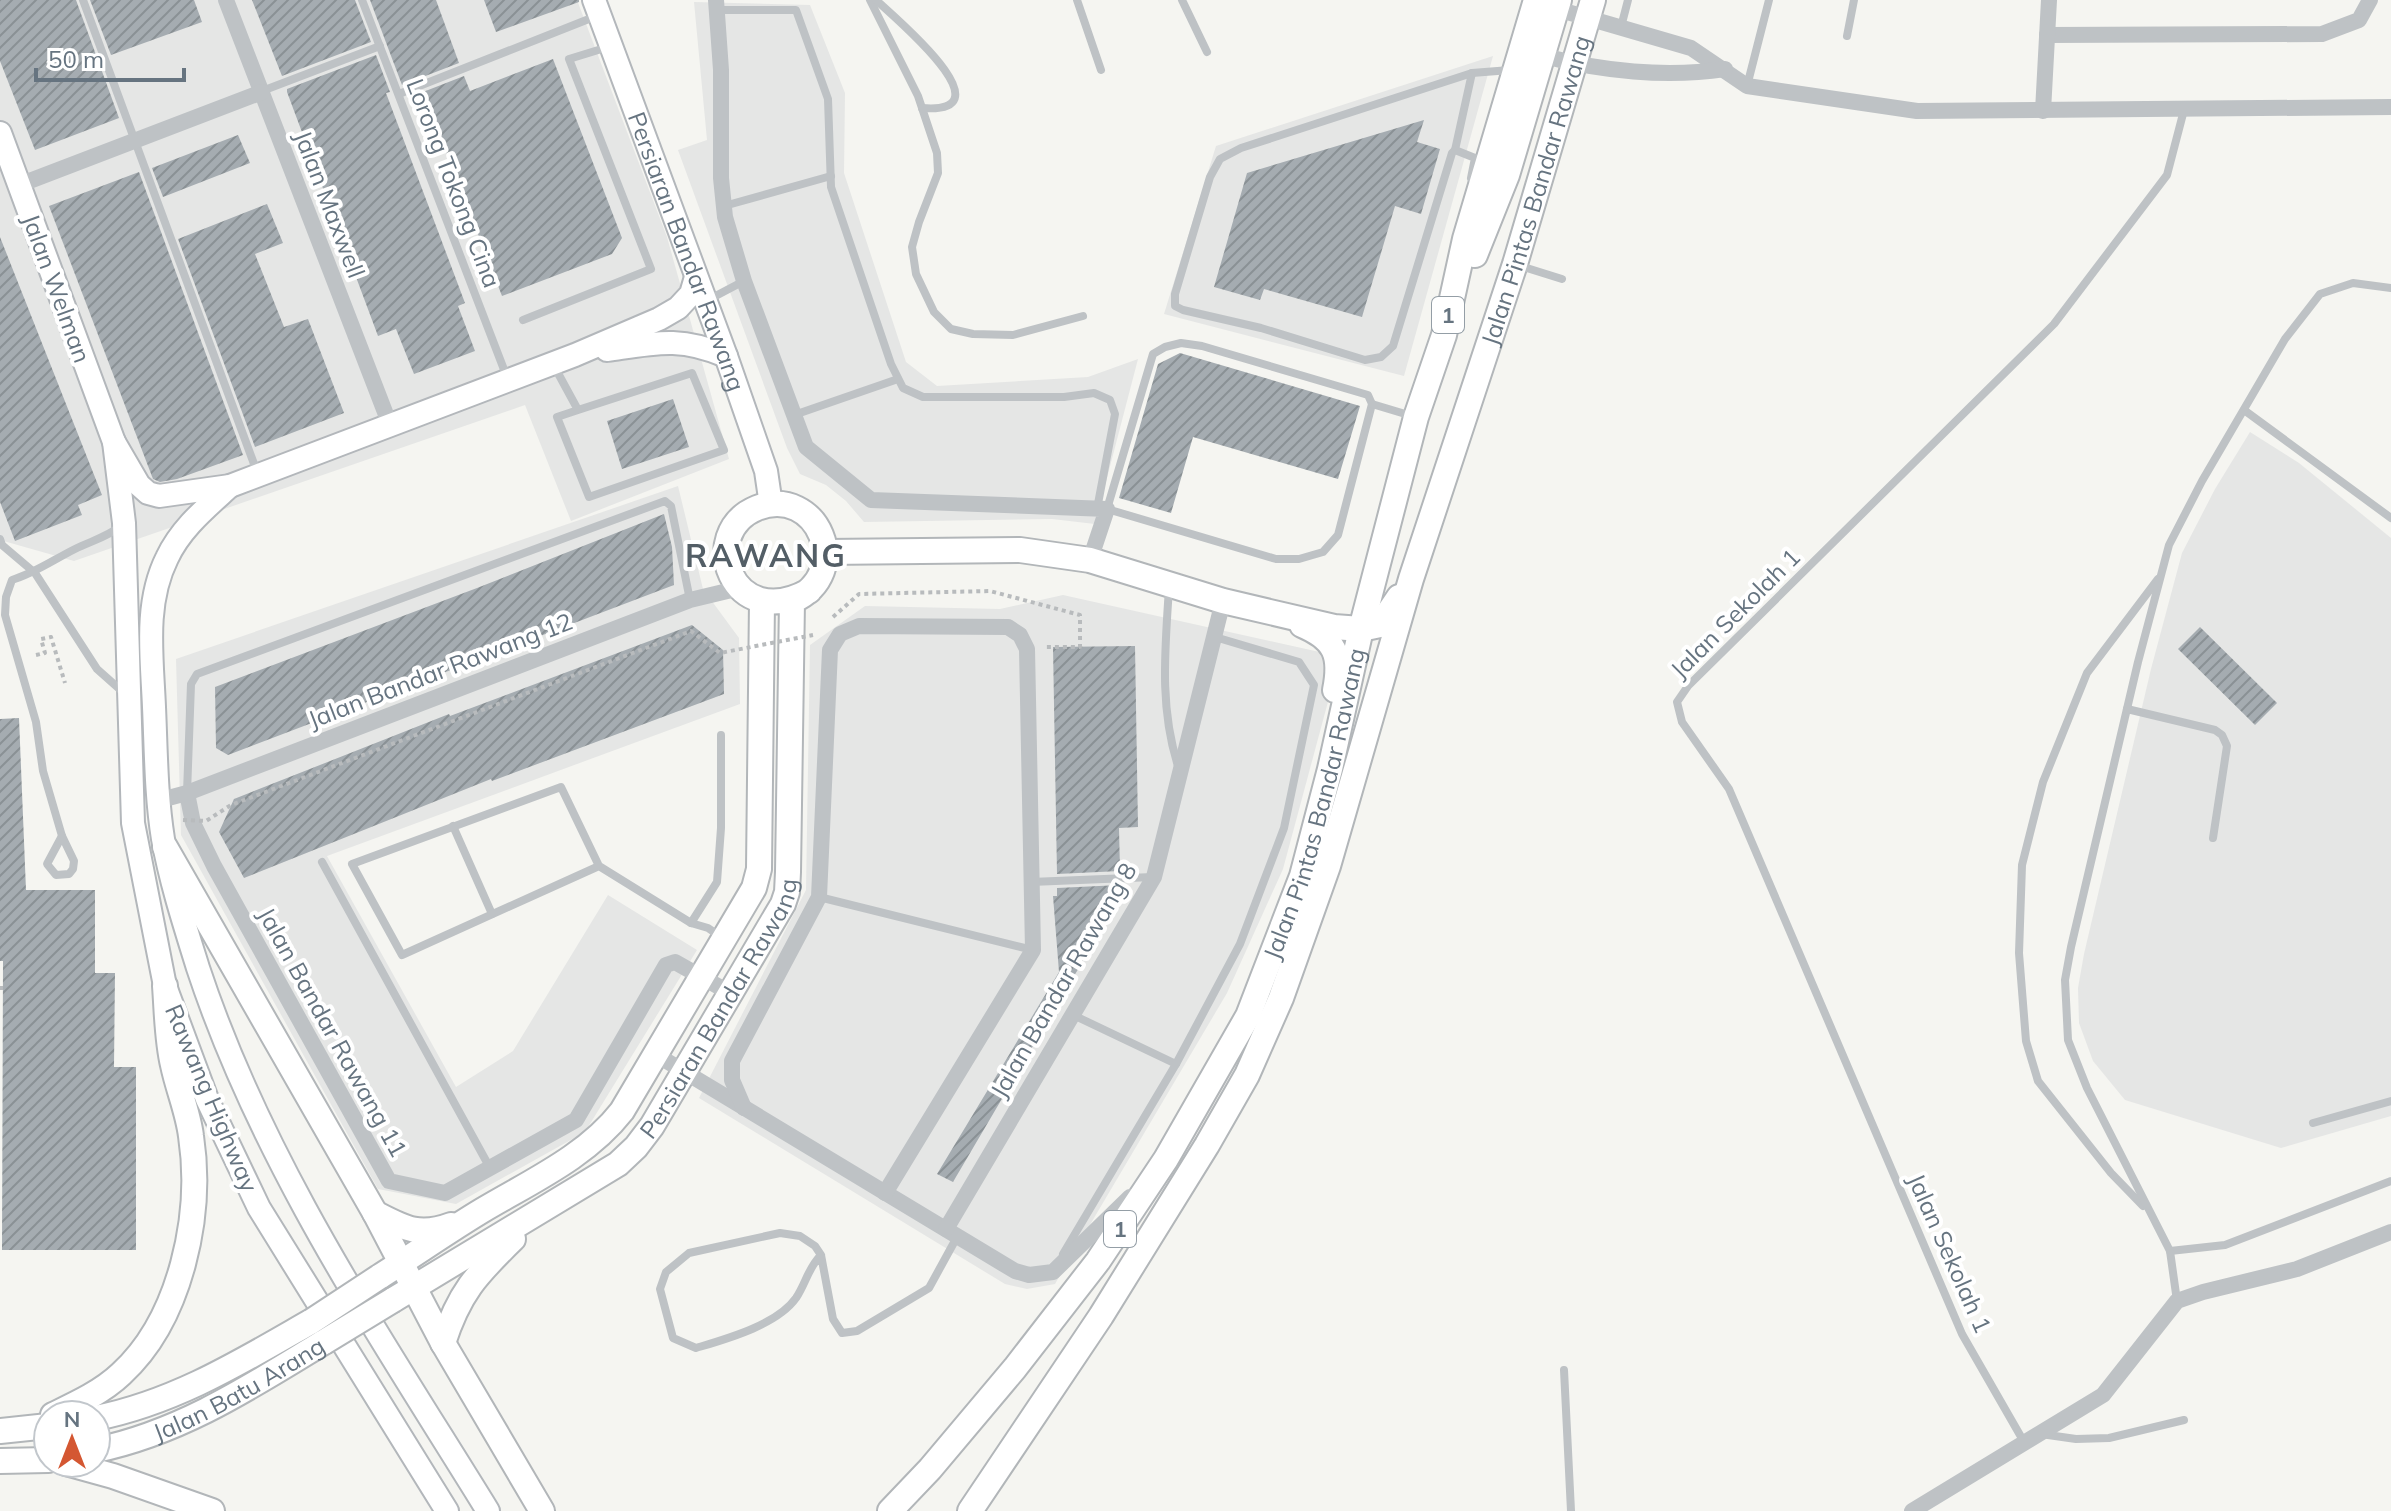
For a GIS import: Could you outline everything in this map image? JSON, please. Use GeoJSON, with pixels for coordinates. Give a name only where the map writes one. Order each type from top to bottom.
{"type":"FeatureCollection","features":[{"type":"Feature","properties":{"kind":"main road"},"geometry":{"type":"LineString","coordinates":[[1444,335],[1507,175],[1544,56],[1551,3]]}},
{"type":"Feature","properties":{"kind":"main road","name":"Jalan Pintas Bandar Rawang"},"geometry":{"type":"LineString","coordinates":[[890,1511],[930,1469],[1015,1368],[1098,1261],[1166,1159],[1248,1016],[1302,876],[1361,629],[1416,417],[1444,335],[1465,239],[1516,70],[1551,3]]}},
{"type":"Feature","properties":{"kind":"main road","name":"Jalan Pintas Bandar Rawang"},"geometry":{"type":"LineString","coordinates":[[970,1511],[1101,1316],[1247,1075],[1304,937],[1328,866],[1411,579],[1515,264],[1591,8]]}},
{"type":"Feature","properties":{"kind":"main road"},"geometry":{"type":"LineString","coordinates":[[771,505],[797,509],[809,517],[819,529],[826,552],[819,579],[800,596],[777,603],[762,601],[740,588],[731,576],[727,562],[728,539],[743,517],[771,505]]}},
{"type":"Feature","properties":{"kind":"main road"},"geometry":{"type":"LineString","coordinates":[[826,552],[1020,550],[1090,560],[1223,601],[1334,627],[1361,629],[1380,625],[1411,579]]}},
{"type":"Feature","properties":{"kind":"main road","name":"Persiaran Bandar Rawang"},"geometry":{"type":"LineString","coordinates":[[414,1287],[618,1164],[636,1147],[783,904],[787,892],[800,596]]}},
{"type":"Feature","properties":{"kind":"main road","name":"Persiaran Bandar Rawang"},"geometry":{"type":"LineString","coordinates":[[112,1415],[133,1411],[198,1385],[312,1321],[472,1217],[586,1148],[607,1130],[622,1111],[754,888],[759,869],[762,601]]}},
{"type":"Feature","properties":{"kind":"main road"},"geometry":{"type":"LineString","coordinates":[[1276,614],[1321,633],[1334,649],[1338,662],[1334,695],[1298,844],[1290,908]]}},
{"type":"Feature","properties":{"kind":"main road"},"geometry":{"type":"LineString","coordinates":[[165,847],[375,1213],[443,1343],[542,1511]]}},
{"type":"Feature","properties":{"kind":"main road"},"geometry":{"type":"LineString","coordinates":[[85,1399],[120,1375],[148,1343],[171,1299],[188,1251],[193,1197],[191,1136],[172,1061],[165,986]]}},
{"type":"Feature","properties":{"kind":"main road"},"geometry":{"type":"LineString","coordinates":[[443,1343],[453,1310],[468,1286],[543,1209]]}},
{"type":"Feature","properties":{"kind":"main road"},"geometry":{"type":"LineString","coordinates":[[375,1213],[400,1226],[424,1231],[433,1231],[472,1217]]}},
{"type":"Feature","properties":{"kind":"main road","name":"Jalan Batu Arang"},"geometry":{"type":"LineString","coordinates":[[112,1445],[204,1412],[414,1287]]}},
{"type":"Feature","properties":{"kind":"main road"},"geometry":{"type":"LineString","coordinates":[[10,1431],[32,1423]]}},
{"type":"Feature","properties":{"kind":"main road"},"geometry":{"type":"LineString","coordinates":[[10,1431],[32,1428]]}},
{"type":"Feature","properties":{"kind":"main road"},"geometry":{"type":"LineString","coordinates":[[10,1461],[32,1460]]}},
{"type":"Feature","properties":{"kind":"main road"},"geometry":{"type":"LineString","coordinates":[[112,1476],[212,1511]]}},
{"type":"Feature","properties":{"kind":"street","name":"Jalan Maxwell"},"geometry":{"type":"LineString","coordinates":[[226,0],[390,425]]}},
{"type":"Feature","properties":{"kind":"street"},"geometry":{"type":"LineString","coordinates":[[2043,111],[2049,0]]}},
{"type":"Feature","properties":{"kind":"street"},"geometry":{"type":"LineString","coordinates":[[2047,35],[2322,34],[2359,20],[2370,0]]}},
{"type":"Feature","properties":{"kind":"street"},"geometry":{"type":"LineString","coordinates":[[1551,3],[1591,8],[1621,27],[1691,48],[1747,86],[1917,111],[2391,107]]}},
{"type":"Feature","properties":{"kind":"street"},"geometry":{"type":"LineString","coordinates":[[716,5],[721,70],[724,206],[744,281],[806,447],[871,500],[1102,509],[1090,560]]}},
{"type":"Feature","properties":{"kind":"street","name":"Persiaran Bandar Rawang"},"geometry":{"type":"LineString","coordinates":[[597,8],[726,356],[766,471],[771,505]]}},
{"type":"Feature","properties":{"kind":"street"},"geometry":{"type":"LineString","coordinates":[[1544,56],[1575,64],[1687,75],[1725,69]]}},
{"type":"Feature","properties":{"kind":"street"},"geometry":{"type":"LineString","coordinates":[[10,174],[135,140],[262,92]]}},
{"type":"Feature","properties":{"kind":"street","name":"Jalan Welman"},"geometry":{"type":"LineString","coordinates":[[0,133],[10,174],[114,442]]}},
{"type":"Feature","properties":{"kind":"street"},"geometry":{"type":"LineString","coordinates":[[114,442],[139,485],[148,493],[159,496],[230,486],[575,355],[659,319],[678,308],[691,294],[696,277]]}},
{"type":"Feature","properties":{"kind":"street"},"geometry":{"type":"LineString","coordinates":[[575,355],[661,342],[699,344],[726,356]]}},
{"type":"Feature","properties":{"kind":"street","name":"Rawang Highway"},"geometry":{"type":"LineString","coordinates":[[114,442],[124,523],[133,823],[165,986],[207,1099],[259,1208],[447,1511]]}},
{"type":"Feature","properties":{"kind":"street","name":"Rawang Highway"},"geometry":{"type":"LineString","coordinates":[[230,486],[180,534],[156,586],[151,624],[157,801],[165,847],[210,1003],[267,1137],[321,1241],[488,1511]]}},
{"type":"Feature","properties":{"kind":"street","name":"Jalan Bandar Rawang 12"},"geometry":{"type":"LineString","coordinates":[[157,801],[187,793],[690,600],[740,588]]}},
{"type":"Feature","properties":{"kind":"street","name":"Jalan Bandar Rawang 8"},"geometry":{"type":"LineString","coordinates":[[951,1233],[1072,1014],[1154,877],[1223,601]]}},
{"type":"Feature","properties":{"kind":"street"},"geometry":{"type":"LineString","coordinates":[[744,1108],[732,1080],[732,1061],[819,897],[830,650],[840,634],[859,626],[1008,627],[1020,635],[1027,649],[1033,950],[885,1193]]}},
{"type":"Feature","properties":{"kind":"street","name":"Jalan Bandar Rawang 11"},"geometry":{"type":"LineString","coordinates":[[187,793],[193,823],[214,866],[389,1181],[445,1193],[576,1120],[666,965],[675,962],[730,993]]}},
{"type":"Feature","properties":{"kind":"street"},"geometry":{"type":"LineString","coordinates":[[655,1054],[1015,1271],[1029,1275],[1053,1272],[1104,1225],[1166,1159]]}},
{"type":"Feature","properties":{"kind":"street"},"geometry":{"type":"LineString","coordinates":[[1912,1511],[2103,1395],[2177,1301],[2297,1269],[2391,1232]]}},
{"type":"Feature","properties":{"kind":"lane"},"geometry":{"type":"LineString","coordinates":[[83,0],[258,475]]}},
{"type":"Feature","properties":{"kind":"lane","name":"Lorong Tokong Cina"},"geometry":{"type":"LineString","coordinates":[[362,0],[508,380]]}},
{"type":"Feature","properties":{"kind":"lane"},"geometry":{"type":"LineString","coordinates":[[873,0],[922,108],[937,153],[938,173],[912,247],[916,274],[934,312],[951,329],[973,334],[1013,335],[1083,316]]}},
{"type":"Feature","properties":{"kind":"lane"},"geometry":{"type":"LineString","coordinates":[[873,0],[925,45],[952,78],[955,94],[950,104],[940,110],[922,108]]}},
{"type":"Feature","properties":{"kind":"lane"},"geometry":{"type":"LineString","coordinates":[[1077,0],[1101,70]]}},
{"type":"Feature","properties":{"kind":"lane"},"geometry":{"type":"LineString","coordinates":[[1182,0],[1207,52]]}},
{"type":"Feature","properties":{"kind":"lane"},"geometry":{"type":"LineString","coordinates":[[1621,27],[1628,0]]}},
{"type":"Feature","properties":{"kind":"lane"},"geometry":{"type":"LineString","coordinates":[[1747,86],[1769,0]]}},
{"type":"Feature","properties":{"kind":"lane"},"geometry":{"type":"LineString","coordinates":[[1847,36],[1854,0]]}},
{"type":"Feature","properties":{"kind":"lane"},"geometry":{"type":"LineString","coordinates":[[716,5],[796,10],[828,99],[831,187],[903,388],[923,397],[1064,397],[1094,393],[1110,400],[1115,414],[1102,509]]}},
{"type":"Feature","properties":{"kind":"lane"},"geometry":{"type":"LineString","coordinates":[[399,94],[597,8]]}},
{"type":"Feature","properties":{"kind":"lane"},"geometry":{"type":"LineString","coordinates":[[262,92],[380,46]]}},
{"type":"Feature","properties":{"kind":"lane"},"geometry":{"type":"LineString","coordinates":[[523,320],[651,269],[569,59],[611,46]]}},
{"type":"Feature","properties":{"kind":"lane"},"geometry":{"type":"LineString","coordinates":[[1472,73],[1455,150],[1443,179],[1393,346],[1381,357],[1365,360],[1175,306],[1175,294],[1210,177],[1220,159],[1241,148],[1472,73],[1516,70]]}},
{"type":"Feature","properties":{"kind":"lane","name":"Jalan Sekolah 1"},"geometry":{"type":"LineString","coordinates":[[2025,1443],[1962,1334],[1729,789],[1682,722],[1677,702],[1688,686],[2054,324],[2167,175],[2184,110]]}},
{"type":"Feature","properties":{"kind":"lane"},"geometry":{"type":"LineString","coordinates":[[1455,150],[1475,158],[1469,184]]}},
{"type":"Feature","properties":{"kind":"lane"},"geometry":{"type":"LineString","coordinates":[[724,206],[831,176]]}},
{"type":"Feature","properties":{"kind":"lane"},"geometry":{"type":"LineString","coordinates":[[1452,251],[1459,224]]}},
{"type":"Feature","properties":{"kind":"lane"},"geometry":{"type":"LineString","coordinates":[[1515,264],[1562,279]]}},
{"type":"Feature","properties":{"kind":"lane"},"geometry":{"type":"LineString","coordinates":[[705,301],[744,281]]}},
{"type":"Feature","properties":{"kind":"lane"},"geometry":{"type":"LineString","coordinates":[[2177,1301],[2170,1251],[2087,1088],[2068,1040],[2065,980],[2071,947],[2169,545],[2285,339],[2320,294],[2353,283],[2391,288]]}},
{"type":"Feature","properties":{"kind":"lane"},"geometry":{"type":"LineString","coordinates":[[1441,293],[1444,335]]}},
{"type":"Feature","properties":{"kind":"lane"},"geometry":{"type":"LineString","coordinates":[[1181,343],[1202,346],[1368,395],[1372,404],[1338,535],[1323,552],[1299,559],[1276,559],[1102,509],[1153,354],[1165,347],[1181,343]]}},
{"type":"Feature","properties":{"kind":"lane"},"geometry":{"type":"LineString","coordinates":[[552,363],[578,410]]}},
{"type":"Feature","properties":{"kind":"lane"},"geometry":{"type":"LineString","coordinates":[[692,373],[724,450],[589,497],[557,417],[578,410],[692,373]]}},
{"type":"Feature","properties":{"kind":"lane"},"geometry":{"type":"LineString","coordinates":[[794,415],[898,379]]}},
{"type":"Feature","properties":{"kind":"lane"},"geometry":{"type":"LineString","coordinates":[[1372,404],[1416,417]]}},
{"type":"Feature","properties":{"kind":"lane"},"geometry":{"type":"LineString","coordinates":[[2244,410],[2391,518]]}},
{"type":"Feature","properties":{"kind":"lane"},"geometry":{"type":"LineString","coordinates":[[187,793],[191,684],[197,674],[665,501],[671,506],[690,600]]}},
{"type":"Feature","properties":{"kind":"lane"},"geometry":{"type":"LineString","coordinates":[[62,836],[47,864],[56,875],[64,875],[73,869],[74,861],[62,836],[43,771],[36,722],[5,615],[6,597],[12,580],[35,573],[73,550],[109,535],[124,523]]}},
{"type":"Feature","properties":{"kind":"lane"},"geometry":{"type":"LineString","coordinates":[[0,539],[2,545],[35,573],[97,669],[128,697]]}},
{"type":"Feature","properties":{"kind":"lane"},"geometry":{"type":"LineString","coordinates":[[2151,1214],[2111,1173],[2038,1081],[2026,1041],[2019,953],[2022,865],[2043,782],[2087,673],[2161,575]]}},
{"type":"Feature","properties":{"kind":"lane"},"geometry":{"type":"LineString","coordinates":[[1170,583],[1164,667],[1168,737],[1180,773]]}},
{"type":"Feature","properties":{"kind":"lane"},"geometry":{"type":"LineString","coordinates":[[1053,1272],[1176,1064],[1240,944],[1284,828],[1314,685],[1299,662],[1215,637]]}},
{"type":"Feature","properties":{"kind":"lane"},"geometry":{"type":"LineString","coordinates":[[2127,709],[2215,730],[2222,735],[2227,746],[2213,838]]}},
{"type":"Feature","properties":{"kind":"lane"},"geometry":{"type":"LineString","coordinates":[[691,923],[717,882],[721,828],[721,735]]}},
{"type":"Feature","properties":{"kind":"lane"},"geometry":{"type":"LineString","coordinates":[[599,866],[402,955],[352,864],[561,787],[599,866],[691,923],[708,928],[724,938]]}},
{"type":"Feature","properties":{"kind":"lane"},"geometry":{"type":"LineString","coordinates":[[453,826],[492,914]]}},
{"type":"Feature","properties":{"kind":"lane"},"geometry":{"type":"LineString","coordinates":[[322,862],[490,1168]]}},
{"type":"Feature","properties":{"kind":"lane"},"geometry":{"type":"LineString","coordinates":[[1031,882],[1154,877]]}},
{"type":"Feature","properties":{"kind":"lane"},"geometry":{"type":"LineString","coordinates":[[819,897],[1033,950]]}},
{"type":"Feature","properties":{"kind":"lane"},"geometry":{"type":"LineString","coordinates":[[1072,1014],[1176,1064]]}},
{"type":"Feature","properties":{"kind":"lane"},"geometry":{"type":"LineString","coordinates":[[2313,1123],[2391,1101]]}},
{"type":"Feature","properties":{"kind":"lane"},"geometry":{"type":"LineString","coordinates":[[2170,1251],[2225,1245],[2391,1181]]}},
{"type":"Feature","properties":{"kind":"lane"},"geometry":{"type":"LineString","coordinates":[[821,1255],[811,1265],[795,1299],[781,1312],[740,1335],[696,1348],[673,1338],[660,1289],[666,1272],[689,1253],[780,1233],[800,1236],[815,1246],[821,1255],[833,1319],[842,1333],[857,1331],[929,1288],[951,1233]]}},
{"type":"Feature","properties":{"kind":"lane"},"geometry":{"type":"LineString","coordinates":[[1564,1370],[1571,1511]]}},
{"type":"Feature","properties":{"kind":"lane"},"geometry":{"type":"LineString","coordinates":[[2040,1434],[2076,1439],[2109,1438],[2184,1420]]}},
{"type":"Feature","properties":{"kind":"path"},"geometry":{"type":"LineString","coordinates":[[824,625],[859,594],[990,591],[1080,615],[1080,647],[1027,649]]}},
{"type":"Feature","properties":{"kind":"path"},"geometry":{"type":"LineString","coordinates":[[183,820],[206,821],[231,805],[691,631],[720,653],[813,635]]}},
{"type":"Feature","properties":{"kind":"path"},"geometry":{"type":"LineString","coordinates":[[36,655],[45,653],[41,639],[51,637],[65,683]]}},
{"type":"Feature","properties":{"kind":"shaded area"},"geometry":{"type":"Polygon","coordinates":[[[0,0],[577,0],[667,237],[729,459],[571,521],[525,405],[74,561],[0,540],[0,0]]]}},
{"type":"Feature","properties":{"kind":"shaded area"},"geometry":{"type":"Polygon","coordinates":[[[694,2],[810,5],[845,93],[844,173],[906,362],[937,386],[1088,377],[1138,359],[1095,524],[1052,519],[864,522],[846,501],[826,485],[800,474],[787,448],[678,150],[707,140],[694,2]]]}},
{"type":"Feature","properties":{"kind":"shaded area"},"geometry":{"type":"Polygon","coordinates":[[[1493,56],[1404,376],[1164,314],[1216,146],[1493,56]]]}},
{"type":"Feature","properties":{"kind":"shaded area"},"geometry":{"type":"Polygon","coordinates":[[[2250,432],[2299,463],[2391,538],[2391,1116],[2281,1148],[2125,1100],[2093,1061],[2079,1023],[2078,988],[2084,954],[2151,669],[2182,553],[2215,489],[2250,432]]]}},
{"type":"Feature","properties":{"kind":"shaded area"},"geometry":{"type":"Polygon","coordinates":[[[678,486],[703,589],[739,638],[740,704],[327,856],[456,1087],[513,1051],[608,895],[697,950],[585,1132],[456,1204],[378,1189],[181,835],[176,659],[678,486]]]}},
{"type":"Feature","properties":{"kind":"shaded area"},"geometry":{"type":"Polygon","coordinates":[[[1063,595],[1324,653],[1329,698],[1283,869],[1227,993],[1055,1284],[1027,1289],[1005,1284],[699,1098],[806,890],[810,645],[865,606],[1000,609],[1063,595]]]}},
{"type":"Feature","properties":{"kind":"building"},"geometry":{"type":"Polygon","coordinates":[[[0,0],[76,0],[119,118],[35,150],[0,61],[0,0]]]}},
{"type":"Feature","properties":{"kind":"building"},"geometry":{"type":"Polygon","coordinates":[[[90,0],[194,0],[202,22],[111,55],[90,0]]]}},
{"type":"Feature","properties":{"kind":"building"},"geometry":{"type":"Polygon","coordinates":[[[252,0],[355,0],[371,42],[282,76],[252,0]]]}},
{"type":"Feature","properties":{"kind":"building"},"geometry":{"type":"Polygon","coordinates":[[[370,0],[436,0],[459,63],[402,85],[370,0]]]}},
{"type":"Feature","properties":{"kind":"building"},"geometry":{"type":"Polygon","coordinates":[[[484,0],[579,0],[579,2],[496,32],[484,0]]]}},
{"type":"Feature","properties":{"kind":"building"},"geometry":{"type":"Polygon","coordinates":[[[376,55],[390,92],[386,93],[465,303],[458,306],[475,351],[414,374],[396,329],[378,336],[287,92],[287,89],[376,55]]]}},
{"type":"Feature","properties":{"kind":"building"},"geometry":{"type":"Polygon","coordinates":[[[553,59],[622,238],[612,254],[502,296],[423,92],[464,76],[470,91],[553,59]]]}},
{"type":"Feature","properties":{"kind":"building"},"geometry":{"type":"Polygon","coordinates":[[[1424,120],[1417,142],[1440,149],[1421,214],[1395,206],[1362,317],[1264,289],[1260,300],[1214,287],[1247,173],[1424,120]]]}},
{"type":"Feature","properties":{"kind":"building"},"geometry":{"type":"Polygon","coordinates":[[[238,135],[250,163],[163,197],[152,168],[238,135]]]}},
{"type":"Feature","properties":{"kind":"building"},"geometry":{"type":"Polygon","coordinates":[[[139,172],[243,455],[177,479],[160,482],[153,479],[49,206],[139,172]]]}},
{"type":"Feature","properties":{"kind":"building"},"geometry":{"type":"Polygon","coordinates":[[[267,204],[283,243],[255,254],[284,327],[308,319],[344,413],[255,447],[178,239],[267,204]]]}},
{"type":"Feature","properties":{"kind":"building"},"geometry":{"type":"Polygon","coordinates":[[[0,237],[102,495],[78,505],[82,515],[15,541],[0,502],[0,237]]]}},
{"type":"Feature","properties":{"kind":"building"},"geometry":{"type":"Polygon","coordinates":[[[1180,353],[1360,406],[1338,479],[1193,437],[1171,513],[1119,498],[1158,364],[1180,353]]]}},
{"type":"Feature","properties":{"kind":"building"},"geometry":{"type":"Polygon","coordinates":[[[673,399],[689,447],[622,469],[607,421],[673,399]]]}},
{"type":"Feature","properties":{"kind":"building"},"geometry":{"type":"Polygon","coordinates":[[[664,514],[672,547],[674,585],[228,755],[216,748],[215,687],[664,514]]]}},
{"type":"Feature","properties":{"kind":"building"},"geometry":{"type":"Polygon","coordinates":[[[692,625],[723,650],[724,694],[491,779],[244,878],[219,832],[234,799],[449,714],[692,625]]]}},
{"type":"Feature","properties":{"kind":"building"},"geometry":{"type":"Polygon","coordinates":[[[2200,627],[2277,703],[2255,725],[2178,649],[2200,627]]]}},
{"type":"Feature","properties":{"kind":"building"},"geometry":{"type":"Polygon","coordinates":[[[1135,646],[1138,827],[1119,828],[1120,871],[1057,874],[1053,647],[1135,646]]]}},
{"type":"Feature","properties":{"kind":"building"},"geometry":{"type":"Polygon","coordinates":[[[19,718],[26,890],[95,890],[95,973],[115,973],[114,1067],[136,1067],[136,1250],[2,1250],[0,719],[19,718]]]}},
{"type":"Feature","properties":{"kind":"building"},"geometry":{"type":"Polygon","coordinates":[[[1120,885],[1107,920],[953,1182],[937,1174],[1059,972],[1053,896],[1057,896],[1057,888],[1120,885]]]}},
{"type":"Feature","properties":{"kind":"district","name":"RAWANG"},"geometry":{"type":"Point","coordinates":[766,555]}}]}
